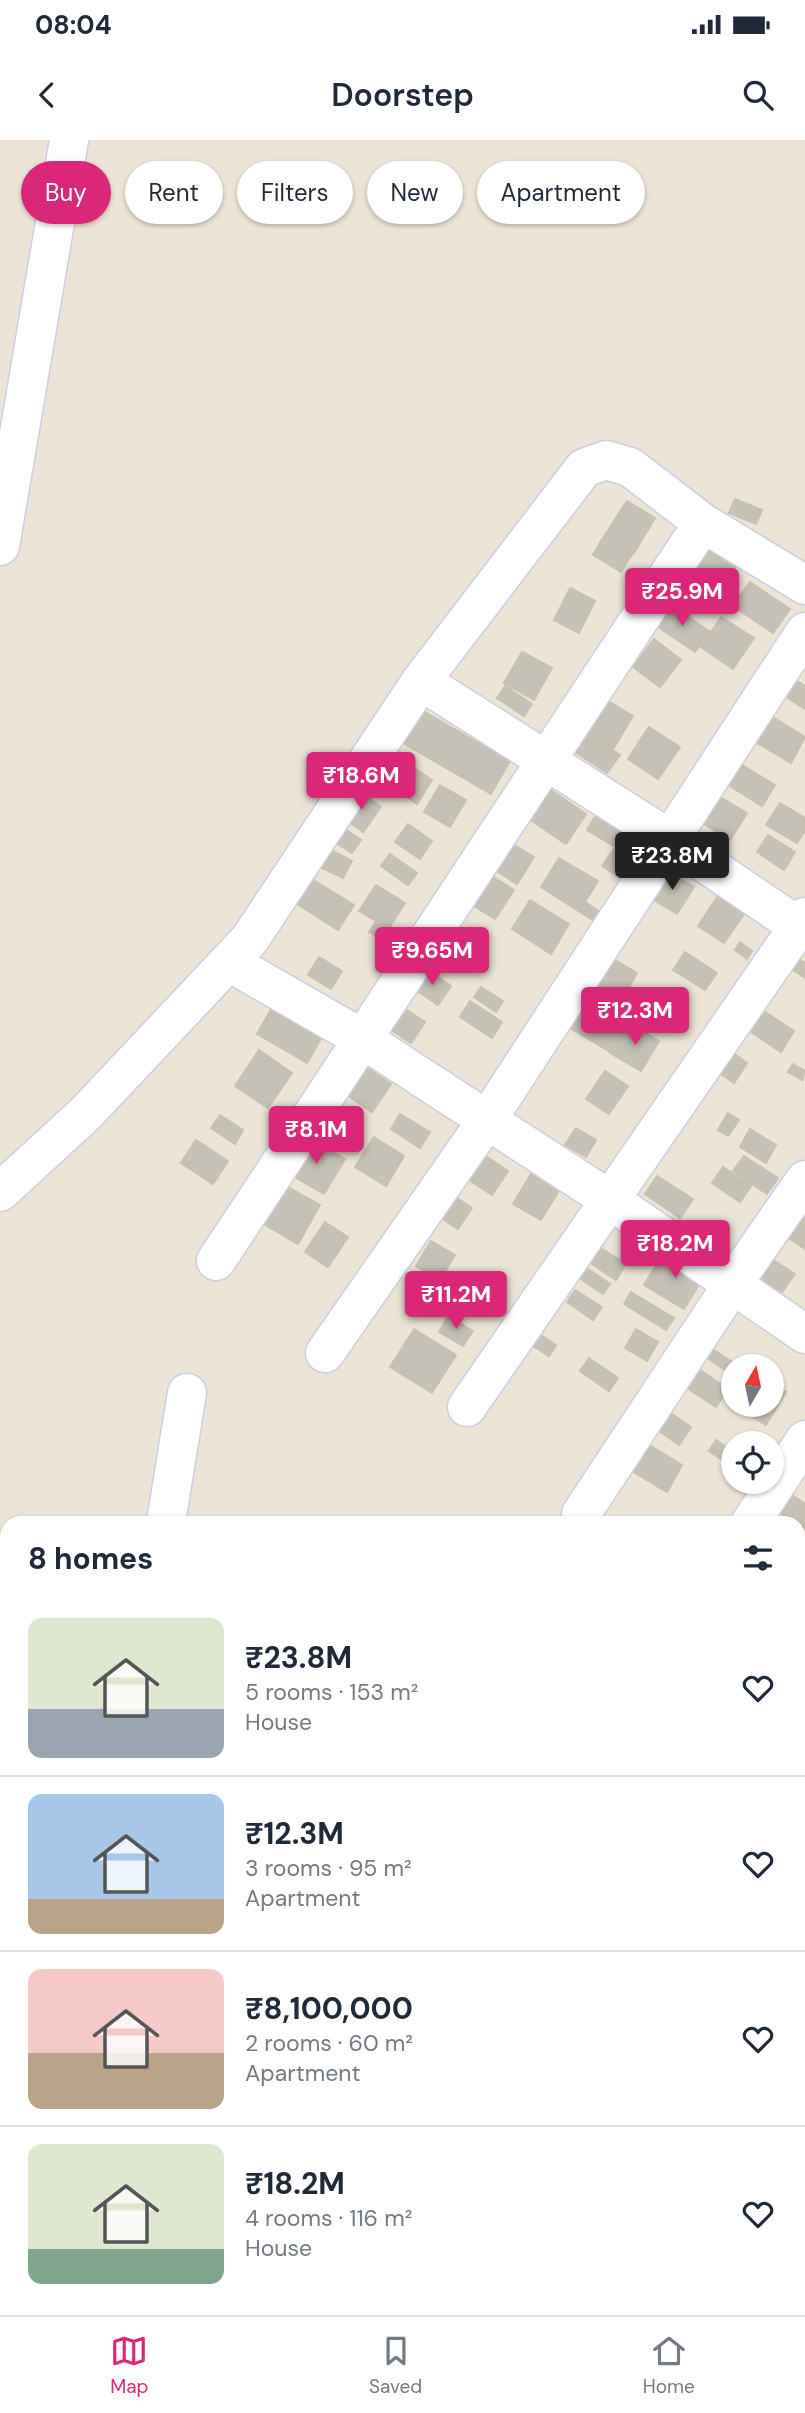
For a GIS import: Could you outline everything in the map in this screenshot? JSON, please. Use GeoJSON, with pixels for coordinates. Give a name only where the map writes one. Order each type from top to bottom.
{"type":"FeatureCollection","features":[{"type":"Feature","properties":{"kind":"street"},"geometry":{"type":"LineString","coordinates":[[0,546],[69,140]]}},
{"type":"Feature","properties":{"kind":"street"},"geometry":{"type":"LineString","coordinates":[[0,1192],[86,1113],[250,939],[421,681],[584,468],[606,460],[630,467],[703,523],[805,585]]}},
{"type":"Feature","properties":{"kind":"street"},"geometry":{"type":"LineString","coordinates":[[216,1261],[703,523]]}},
{"type":"Feature","properties":{"kind":"street"},"geometry":{"type":"LineString","coordinates":[[325,1353],[487,1120],[805,632]]}},
{"type":"Feature","properties":{"kind":"street"},"geometry":{"type":"LineString","coordinates":[[421,681],[803,925],[467,1407]]}},
{"type":"Feature","properties":{"kind":"street"},"geometry":{"type":"LineString","coordinates":[[229,962],[361,1038],[610,1200],[805,1334]]}},
{"type":"Feature","properties":{"kind":"street"},"geometry":{"type":"LineString","coordinates":[[581,1514],[732,1285],[805,1180]]}},
{"type":"Feature","properties":{"kind":"street"},"geometry":{"type":"LineString","coordinates":[[167,1516],[187,1393]]}},
{"type":"Feature","properties":{"kind":"street"},"geometry":{"type":"LineString","coordinates":[[755,1516],[805,1440]]}},
{"type":"Feature","properties":{"kind":"building"},"geometry":{"type":"Polygon","coordinates":[[[735,499],[762,510],[756,524],[729,513],[735,499]]]}},
{"type":"Feature","properties":{"kind":"building"},"geometry":{"type":"Polygon","coordinates":[[[627,501],[655,518],[649,528],[621,510],[627,501]]]}},
{"type":"Feature","properties":{"kind":"building"},"geometry":{"type":"Polygon","coordinates":[[[621,510],[649,528],[642,539],[614,521],[621,510]]]}},
{"type":"Feature","properties":{"kind":"building"},"geometry":{"type":"Polygon","coordinates":[[[614,521],[642,539],[636,550],[607,532],[614,521]]]}},
{"type":"Feature","properties":{"kind":"building"},"geometry":{"type":"Polygon","coordinates":[[[607,532],[636,550],[629,559],[601,541],[607,532]]]}},
{"type":"Feature","properties":{"kind":"building"},"geometry":{"type":"Polygon","coordinates":[[[601,541],[629,559],[621,572],[593,555],[601,541]]]}},
{"type":"Feature","properties":{"kind":"building"},"geometry":{"type":"Polygon","coordinates":[[[704,548],[735,568],[729,577],[698,558],[704,548]]]}},
{"type":"Feature","properties":{"kind":"building"},"geometry":{"type":"Polygon","coordinates":[[[698,558],[729,577],[714,601],[683,581],[698,558]]]}},
{"type":"Feature","properties":{"kind":"building"},"geometry":{"type":"Polygon","coordinates":[[[750,582],[790,609],[773,633],[733,606],[750,582]]]}},
{"type":"Feature","properties":{"kind":"building"},"geometry":{"type":"Polygon","coordinates":[[[570,588],[595,601],[579,633],[554,620],[570,588]]]}},
{"type":"Feature","properties":{"kind":"building"},"geometry":{"type":"Polygon","coordinates":[[[668,603],[709,631],[695,652],[654,624],[668,603]]]}},
{"type":"Feature","properties":{"kind":"building"},"geometry":{"type":"Polygon","coordinates":[[[721,617],[754,638],[743,654],[711,632],[721,617]]]}},
{"type":"Feature","properties":{"kind":"building"},"geometry":{"type":"Polygon","coordinates":[[[711,632],[743,654],[733,669],[701,647],[711,632]]]}},
{"type":"Feature","properties":{"kind":"building"},"geometry":{"type":"Polygon","coordinates":[[[654,639],[681,660],[660,687],[633,667],[654,639]]]}},
{"type":"Feature","properties":{"kind":"building"},"geometry":{"type":"Polygon","coordinates":[[[522,652],[552,668],[534,700],[504,683],[522,652]]]}},
{"type":"Feature","properties":{"kind":"building"},"geometry":{"type":"Polygon","coordinates":[[[795,680],[805,686],[805,709],[782,694],[795,680]]]}},
{"type":"Feature","properties":{"kind":"building"},"geometry":{"type":"Polygon","coordinates":[[[505,686],[532,704],[524,716],[497,698],[505,686]]]}},
{"type":"Feature","properties":{"kind":"building"},"geometry":{"type":"Polygon","coordinates":[[[603,698],[633,716],[613,749],[584,731],[603,698]]]}},
{"type":"Feature","properties":{"kind":"building"},"geometry":{"type":"Polygon","coordinates":[[[413,705],[461,733],[441,765],[394,738],[413,705]]]}},
{"type":"Feature","properties":{"kind":"building"},"geometry":{"type":"Polygon","coordinates":[[[768,714],[805,737],[791,763],[752,740],[768,714]]]}},
{"type":"Feature","properties":{"kind":"building"},"geometry":{"type":"Polygon","coordinates":[[[649,727],[680,747],[658,779],[628,759],[649,727]]]}},
{"type":"Feature","properties":{"kind":"building"},"geometry":{"type":"Polygon","coordinates":[[[584,731],[620,755],[607,773],[571,749],[584,731]]]}},
{"type":"Feature","properties":{"kind":"building"},"geometry":{"type":"Polygon","coordinates":[[[461,733],[510,761],[491,794],[441,765],[461,733]]]}},
{"type":"Feature","properties":{"kind":"building"},"geometry":{"type":"Polygon","coordinates":[[[388,750],[432,780],[417,804],[372,773],[388,750]]]}},
{"type":"Feature","properties":{"kind":"building"},"geometry":{"type":"Polygon","coordinates":[[[735,761],[775,785],[762,806],[722,781],[735,761]]]}},
{"type":"Feature","properties":{"kind":"building"},"geometry":{"type":"Polygon","coordinates":[[[542,784],[586,814],[566,844],[522,814],[542,784]]]}},
{"type":"Feature","properties":{"kind":"building"},"geometry":{"type":"Polygon","coordinates":[[[440,785],[466,800],[450,827],[424,812],[440,785]]]}},
{"type":"Feature","properties":{"kind":"building"},"geometry":{"type":"Polygon","coordinates":[[[359,791],[381,807],[363,832],[341,816],[359,791]]]}},
{"type":"Feature","properties":{"kind":"building"},"geometry":{"type":"Polygon","coordinates":[[[715,794],[747,813],[730,840],[698,820],[715,794]]]}},
{"type":"Feature","properties":{"kind":"building"},"geometry":{"type":"Polygon","coordinates":[[[780,803],[805,818],[805,831],[797,843],[766,825],[780,803]]]}},
{"type":"Feature","properties":{"kind":"building"},"geometry":{"type":"Polygon","coordinates":[[[599,810],[652,843],[625,881],[602,866],[615,847],[587,830],[599,810]]]}},
{"type":"Feature","properties":{"kind":"building"},"geometry":{"type":"Polygon","coordinates":[[[408,824],[432,841],[420,859],[395,842],[408,824]]]}},
{"type":"Feature","properties":{"kind":"building"},"geometry":{"type":"Polygon","coordinates":[[[342,827],[361,840],[352,853],[333,841],[342,827]]]}},
{"type":"Feature","properties":{"kind":"building"},"geometry":{"type":"Polygon","coordinates":[[[768,835],[795,852],[784,870],[757,852],[768,835]]]}},
{"type":"Feature","properties":{"kind":"building"},"geometry":{"type":"Polygon","coordinates":[[[508,841],[534,857],[517,884],[492,868],[508,841]]]}},
{"type":"Feature","properties":{"kind":"building"},"geometry":{"type":"Polygon","coordinates":[[[331,850],[352,861],[343,878],[322,868],[331,850]]]}},
{"type":"Feature","properties":{"kind":"building"},"geometry":{"type":"Polygon","coordinates":[[[390,854],[417,873],[408,885],[381,866],[390,854]]]}},
{"type":"Feature","properties":{"kind":"building"},"geometry":{"type":"Polygon","coordinates":[[[559,858],[598,881],[585,902],[600,912],[594,921],[541,887],[559,858]]]}},
{"type":"Feature","properties":{"kind":"building"},"geometry":{"type":"Polygon","coordinates":[[[666,870],[694,887],[677,914],[649,897],[666,870]]]}},
{"type":"Feature","properties":{"kind":"building"},"geometry":{"type":"Polygon","coordinates":[[[304,874],[354,905],[338,930],[288,898],[304,874]]]}},
{"type":"Feature","properties":{"kind":"building"},"geometry":{"type":"Polygon","coordinates":[[[488,874],[514,890],[506,902],[480,886],[488,874]]]}},
{"type":"Feature","properties":{"kind":"building"},"geometry":{"type":"Polygon","coordinates":[[[376,885],[405,903],[382,939],[369,932],[376,921],[359,911],[376,885]]]}},
{"type":"Feature","properties":{"kind":"building"},"geometry":{"type":"Polygon","coordinates":[[[480,886],[506,902],[495,919],[469,903],[480,886]]]}},
{"type":"Feature","properties":{"kind":"building"},"geometry":{"type":"Polygon","coordinates":[[[718,896],[744,914],[724,943],[698,926],[718,896]]]}},
{"type":"Feature","properties":{"kind":"building"},"geometry":{"type":"Polygon","coordinates":[[[530,900],[569,924],[551,954],[512,929],[530,900]]]}},
{"type":"Feature","properties":{"kind":"building"},"geometry":{"type":"Polygon","coordinates":[[[450,927],[478,946],[467,963],[438,944],[450,927]]]}},
{"type":"Feature","properties":{"kind":"building"},"geometry":{"type":"Polygon","coordinates":[[[740,942],[752,951],[747,959],[735,950],[740,942]]]}},
{"type":"Feature","properties":{"kind":"building"},"geometry":{"type":"Polygon","coordinates":[[[685,952],[717,973],[705,990],[673,970],[685,952]]]}},
{"type":"Feature","properties":{"kind":"building"},"geometry":{"type":"Polygon","coordinates":[[[792,955],[805,963],[805,978],[786,965],[792,955]]]}},
{"type":"Feature","properties":{"kind":"building"},"geometry":{"type":"Polygon","coordinates":[[[319,957],[342,971],[331,989],[308,975],[319,957]]]}},
{"type":"Feature","properties":{"kind":"building"},"geometry":{"type":"Polygon","coordinates":[[[610,957],[637,973],[622,999],[595,983],[610,957]]]}},
{"type":"Feature","properties":{"kind":"building"},"geometry":{"type":"Polygon","coordinates":[[[425,968],[451,986],[438,1005],[412,987],[425,968]]]}},
{"type":"Feature","properties":{"kind":"building"},"geometry":{"type":"Polygon","coordinates":[[[481,987],[503,1001],[496,1012],[474,997],[481,987]]]}},
{"type":"Feature","properties":{"kind":"building"},"geometry":{"type":"Polygon","coordinates":[[[592,988],[634,1013],[621,1034],[579,1009],[592,988]]]}},
{"type":"Feature","properties":{"kind":"building"},"geometry":{"type":"Polygon","coordinates":[[[654,996],[679,1012],[667,1030],[643,1014],[654,996]]]}},
{"type":"Feature","properties":{"kind":"building"},"geometry":{"type":"Polygon","coordinates":[[[278,997],[328,1026],[307,1063],[257,1034],[278,997]]]}},
{"type":"Feature","properties":{"kind":"building"},"geometry":{"type":"Polygon","coordinates":[[[470,1001],[502,1022],[492,1038],[460,1017],[470,1001]]]}},
{"type":"Feature","properties":{"kind":"building"},"geometry":{"type":"Polygon","coordinates":[[[396,1003],[425,1022],[411,1043],[382,1024],[396,1003]]]}},
{"type":"Feature","properties":{"kind":"building"},"geometry":{"type":"Polygon","coordinates":[[[756,1006],[794,1031],[781,1052],[742,1026],[756,1006]]]}},
{"type":"Feature","properties":{"kind":"building"},"geometry":{"type":"Polygon","coordinates":[[[579,1009],[621,1034],[610,1052],[568,1027],[579,1009]]]}},
{"type":"Feature","properties":{"kind":"building"},"geometry":{"type":"Polygon","coordinates":[[[629,1023],[659,1041],[641,1071],[610,1053],[629,1023]]]}},
{"type":"Feature","properties":{"kind":"building"},"geometry":{"type":"Polygon","coordinates":[[[259,1050],[292,1073],[268,1108],[235,1086],[259,1050]]]}},
{"type":"Feature","properties":{"kind":"building"},"geometry":{"type":"Polygon","coordinates":[[[732,1052],[747,1063],[734,1083],[718,1072],[732,1052]]]}},
{"type":"Feature","properties":{"kind":"building"},"geometry":{"type":"Polygon","coordinates":[[[357,1061],[391,1084],[372,1112],[338,1089],[357,1061]]]}},
{"type":"Feature","properties":{"kind":"building"},"geometry":{"type":"Polygon","coordinates":[[[793,1064],[805,1071],[802,1080],[788,1072],[793,1064]]]}},
{"type":"Feature","properties":{"kind":"building"},"geometry":{"type":"Polygon","coordinates":[[[605,1071],[628,1086],[609,1114],[586,1099],[605,1071]]]}},
{"type":"Feature","properties":{"kind":"building"},"geometry":{"type":"Polygon","coordinates":[[[728,1113],[739,1120],[728,1136],[718,1130],[728,1113]]]}},
{"type":"Feature","properties":{"kind":"building"},"geometry":{"type":"Polygon","coordinates":[[[400,1114],[430,1132],[420,1148],[391,1129],[400,1114]]]}},
{"type":"Feature","properties":{"kind":"building"},"geometry":{"type":"Polygon","coordinates":[[[220,1115],[243,1130],[235,1144],[211,1128],[220,1115]]]}},
{"type":"Feature","properties":{"kind":"building"},"geometry":{"type":"Polygon","coordinates":[[[576,1128],[596,1140],[586,1157],[565,1145],[576,1128]]]}},
{"type":"Feature","properties":{"kind":"building"},"geometry":{"type":"Polygon","coordinates":[[[750,1129],[776,1145],[766,1163],[740,1147],[750,1129]]]}},
{"type":"Feature","properties":{"kind":"building"},"geometry":{"type":"Polygon","coordinates":[[[374,1137],[404,1156],[386,1186],[355,1167],[374,1137]]]}},
{"type":"Feature","properties":{"kind":"building"},"geometry":{"type":"Polygon","coordinates":[[[309,1138],[345,1159],[324,1194],[288,1173],[309,1138]]]}},
{"type":"Feature","properties":{"kind":"building"},"geometry":{"type":"Polygon","coordinates":[[[196,1140],[228,1161],[213,1184],[181,1163],[196,1140]]]}},
{"type":"Feature","properties":{"kind":"building"},"geometry":{"type":"Polygon","coordinates":[[[481,1153],[508,1171],[492,1195],[465,1177],[481,1153]]]}},
{"type":"Feature","properties":{"kind":"building"},"geometry":{"type":"Polygon","coordinates":[[[744,1156],[778,1178],[767,1194],[733,1171],[744,1156]]]}},
{"type":"Feature","properties":{"kind":"building"},"geometry":{"type":"Polygon","coordinates":[[[723,1167],[751,1186],[740,1202],[712,1183],[723,1167]]]}},
{"type":"Feature","properties":{"kind":"building"},"geometry":{"type":"Polygon","coordinates":[[[531,1174],[558,1192],[541,1220],[513,1204],[531,1174]]]}},
{"type":"Feature","properties":{"kind":"building"},"geometry":{"type":"Polygon","coordinates":[[[657,1176],[693,1199],[680,1218],[645,1194],[657,1176]]]}},
{"type":"Feature","properties":{"kind":"building"},"geometry":{"type":"Polygon","coordinates":[[[279,1182],[320,1205],[298,1244],[257,1220],[279,1182]]]}},
{"type":"Feature","properties":{"kind":"building"},"geometry":{"type":"Polygon","coordinates":[[[451,1194],[472,1208],[458,1229],[436,1215],[451,1194]]]}},
{"type":"Feature","properties":{"kind":"building"},"geometry":{"type":"Polygon","coordinates":[[[805,1202],[805,1249],[773,1228],[805,1202]]]}},
{"type":"Feature","properties":{"kind":"building"},"geometry":{"type":"Polygon","coordinates":[[[325,1222],[348,1237],[328,1267],[305,1252],[325,1222]]]}},
{"type":"Feature","properties":{"kind":"building"},"geometry":{"type":"Polygon","coordinates":[[[431,1241],[455,1255],[440,1280],[416,1266],[431,1241]]]}},
{"type":"Feature","properties":{"kind":"building"},"geometry":{"type":"Polygon","coordinates":[[[599,1247],[626,1264],[616,1280],[589,1262],[599,1247]]]}},
{"type":"Feature","properties":{"kind":"building"},"geometry":{"type":"Polygon","coordinates":[[[665,1251],[705,1275],[684,1309],[644,1285],[665,1251]]]}},
{"type":"Feature","properties":{"kind":"building"},"geometry":{"type":"Polygon","coordinates":[[[765,1255],[795,1274],[782,1292],[752,1273],[765,1255]]]}},
{"type":"Feature","properties":{"kind":"building"},"geometry":{"type":"Polygon","coordinates":[[[588,1269],[610,1284],[603,1294],[581,1279],[588,1269]]]}},
{"type":"Feature","properties":{"kind":"building"},"geometry":{"type":"Polygon","coordinates":[[[575,1290],[602,1307],[593,1320],[567,1302],[575,1290]]]}},
{"type":"Feature","properties":{"kind":"building"},"geometry":{"type":"Polygon","coordinates":[[[631,1292],[674,1318],[666,1330],[624,1304],[631,1292]]]}},
{"type":"Feature","properties":{"kind":"building"},"geometry":{"type":"Polygon","coordinates":[[[448,1316],[473,1331],[463,1346],[439,1332],[448,1316]]]}},
{"type":"Feature","properties":{"kind":"building"},"geometry":{"type":"Polygon","coordinates":[[[414,1329],[456,1355],[432,1393],[390,1367],[414,1329]]]}},
{"type":"Feature","properties":{"kind":"building"},"geometry":{"type":"Polygon","coordinates":[[[636,1329],[658,1342],[647,1361],[625,1348],[636,1329]]]}},
{"type":"Feature","properties":{"kind":"building"},"geometry":{"type":"Polygon","coordinates":[[[538,1333],[556,1345],[549,1356],[530,1344],[538,1333]]]}},
{"type":"Feature","properties":{"kind":"building"},"geometry":{"type":"Polygon","coordinates":[[[711,1348],[721,1355],[721,1367],[706,1357],[711,1348]]]}},
{"type":"Feature","properties":{"kind":"building"},"geometry":{"type":"Polygon","coordinates":[[[589,1358],[618,1378],[609,1391],[580,1371],[589,1358]]]}},
{"type":"Feature","properties":{"kind":"building"},"geometry":{"type":"Polygon","coordinates":[[[693,1365],[721,1384],[721,1400],[716,1407],[681,1384],[693,1365]]]}},
{"type":"Feature","properties":{"kind":"building"},"geometry":{"type":"Polygon","coordinates":[[[662,1407],[691,1427],[679,1445],[651,1425],[662,1407]]]}},
{"type":"Feature","properties":{"kind":"building"},"geometry":{"type":"Polygon","coordinates":[[[754,1418],[770,1418],[766,1425],[754,1418]]]}},
{"type":"Feature","properties":{"kind":"building"},"geometry":{"type":"Polygon","coordinates":[[[641,1440],[682,1465],[667,1492],[625,1467],[641,1440]]]}},
{"type":"Feature","properties":{"kind":"building"},"geometry":{"type":"Polygon","coordinates":[[[716,1440],[721,1444],[721,1459],[709,1451],[716,1440]]]}},
{"type":"Feature","properties":{"kind":"building"},"geometry":{"type":"Polygon","coordinates":[[[786,1491],[805,1504],[805,1516],[785,1516],[774,1509],[786,1491]]]}}]}
